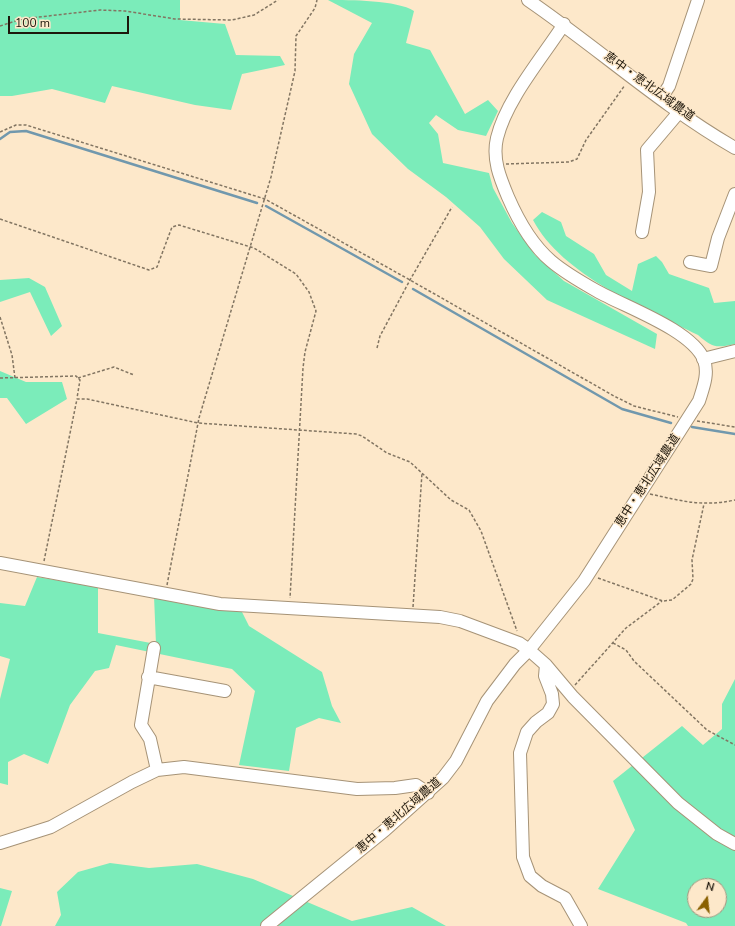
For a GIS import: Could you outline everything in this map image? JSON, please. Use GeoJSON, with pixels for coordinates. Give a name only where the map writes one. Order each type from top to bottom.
{"type":"FeatureCollection","features":[{"type":"Feature","properties":{"kind":"street","name":"恵中・恵北広域農道"},"geometry":{"type":"LineString","coordinates":[[528,0],[564,24],[680,111],[735,148]]}},
{"type":"Feature","properties":{"kind":"street"},"geometry":{"type":"LineString","coordinates":[[662,98],[669,86],[698,0]]}},
{"type":"Feature","properties":{"kind":"street","name":"恵中・恵北広域農道"},"geometry":{"type":"LineString","coordinates":[[267,926],[428,793],[456,761],[487,701],[515,664],[529,650],[588,575],[699,402],[704,386],[706,370],[703,359],[691,342],[680,334],[567,274],[551,261],[533,243],[514,211],[500,180],[495,150],[500,128],[516,96],[564,24]]}},
{"type":"Feature","properties":{"kind":"street"},"geometry":{"type":"LineString","coordinates":[[642,232],[649,192],[647,150],[680,111]]}},
{"type":"Feature","properties":{"kind":"street"},"geometry":{"type":"LineString","coordinates":[[690,262],[711,266],[718,238],[735,194]]}},
{"type":"Feature","properties":{"kind":"street"},"geometry":{"type":"LineString","coordinates":[[703,359],[735,351]]}},
{"type":"Feature","properties":{"kind":"street"},"geometry":{"type":"LineString","coordinates":[[0,563],[220,604],[440,617],[460,621],[518,643],[529,650],[546,665],[568,691],[678,803],[717,834],[735,844]]}},
{"type":"Feature","properties":{"kind":"street"},"geometry":{"type":"LineString","coordinates":[[154,648],[141,725],[150,739],[157,770]]}},
{"type":"Feature","properties":{"kind":"street"},"geometry":{"type":"LineString","coordinates":[[546,665],[545,676],[552,694],[553,704],[548,713],[536,722],[527,732],[520,753],[524,857],[530,876],[542,886],[565,898],[580,926]]}},
{"type":"Feature","properties":{"kind":"street"},"geometry":{"type":"LineString","coordinates":[[148,677],[225,691]]}},
{"type":"Feature","properties":{"kind":"street"},"geometry":{"type":"LineString","coordinates":[[0,843],[51,827],[132,782],[157,770],[184,767],[357,789],[395,788],[416,785],[428,793]]}},
{"type":"Feature","properties":{"kind":"path"},"geometry":{"type":"LineString","coordinates":[[0,26],[22,19],[100,10],[125,11],[175,19],[232,20],[254,15],[278,0]]}},
{"type":"Feature","properties":{"kind":"path"},"geometry":{"type":"LineString","coordinates":[[165,594],[198,422],[265,199],[295,71],[296,36],[318,0]]}},
{"type":"Feature","properties":{"kind":"path"},"geometry":{"type":"LineString","coordinates":[[497,166],[569,162],[577,159],[595,126],[632,76]]}},
{"type":"Feature","properties":{"kind":"path"},"geometry":{"type":"LineString","coordinates":[[0,132],[16,125],[26,125],[265,199],[634,406],[688,419],[735,426]]}},
{"type":"Feature","properties":{"kind":"path"},"geometry":{"type":"LineString","coordinates":[[377,348],[380,336],[452,207]]}},
{"type":"Feature","properties":{"kind":"path"},"geometry":{"type":"LineString","coordinates":[[0,219],[149,270],[157,267],[170,232],[175,225],[180,225],[250,247],[296,274],[314,302],[316,311],[305,352],[303,368],[289,608]]}},
{"type":"Feature","properties":{"kind":"path"},"geometry":{"type":"LineString","coordinates":[[0,317],[12,355],[15,378]]}},
{"type":"Feature","properties":{"kind":"path"},"geometry":{"type":"LineString","coordinates":[[0,378],[78,378],[114,366],[134,375]]}},
{"type":"Feature","properties":{"kind":"path"},"geometry":{"type":"LineString","coordinates":[[42,571],[80,386],[78,378]]}},
{"type":"Feature","properties":{"kind":"path"},"geometry":{"type":"LineString","coordinates":[[77,399],[87,399],[198,422],[356,434],[386,453],[410,462],[450,500],[469,510],[476,519],[516,631],[518,643]]}},
{"type":"Feature","properties":{"kind":"path"},"geometry":{"type":"LineString","coordinates":[[412,615],[422,473]]}},
{"type":"Feature","properties":{"kind":"path"},"geometry":{"type":"LineString","coordinates":[[641,492],[704,504],[735,500]]}},
{"type":"Feature","properties":{"kind":"path"},"geometry":{"type":"LineString","coordinates":[[588,575],[662,601],[672,600],[691,584],[694,579],[692,560],[704,504]]}},
{"type":"Feature","properties":{"kind":"path"},"geometry":{"type":"LineString","coordinates":[[568,691],[632,623],[662,601]]}},
{"type":"Feature","properties":{"kind":"path"},"geometry":{"type":"LineString","coordinates":[[613,644],[626,650],[634,661],[707,730],[735,746]]}},
{"type":"Feature","properties":{"kind":"green space"},"geometry":{"type":"Polygon","coordinates":[[[0,0],[180,0],[180,20],[225,24],[236,55],[280,56],[285,65],[242,74],[231,110],[195,105],[112,86],[105,103],[52,89],[12,96],[0,96],[0,0]]]}},
{"type":"Feature","properties":{"kind":"green space"},"geometry":{"type":"Polygon","coordinates":[[[328,0],[385,3],[406,7],[414,11],[406,43],[430,50],[465,114],[488,100],[498,111],[486,136],[458,130],[436,115],[429,123],[438,134],[443,163],[489,173],[493,188],[512,223],[535,255],[564,281],[657,334],[655,349],[547,300],[504,259],[480,227],[446,197],[408,169],[372,134],[349,84],[354,54],[372,23],[328,0]]]}},
{"type":"Feature","properties":{"kind":"green space"},"geometry":{"type":"Polygon","coordinates":[[[542,212],[561,222],[566,236],[594,254],[606,275],[632,291],[638,264],[656,256],[662,262],[669,274],[709,288],[714,303],[735,301],[735,344],[723,346],[711,345],[698,335],[606,288],[584,273],[563,257],[546,240],[533,220],[542,212]]]}},
{"type":"Feature","properties":{"kind":"green space"},"geometry":{"type":"Polygon","coordinates":[[[29,278],[45,287],[62,326],[51,336],[30,292],[0,302],[0,280],[29,278]]]}},
{"type":"Feature","properties":{"kind":"green space"},"geometry":{"type":"Polygon","coordinates":[[[0,371],[26,382],[62,382],[67,399],[26,424],[7,398],[0,398],[0,371]]]}},
{"type":"Feature","properties":{"kind":"green space"},"geometry":{"type":"Polygon","coordinates":[[[37,577],[98,587],[98,633],[156,644],[154,596],[241,610],[249,626],[322,672],[332,706],[341,723],[319,718],[296,728],[289,771],[239,765],[255,691],[232,669],[116,645],[109,668],[95,671],[70,705],[48,764],[24,754],[8,762],[8,785],[0,783],[0,699],[10,659],[0,656],[0,603],[25,606],[37,577]]]}},
{"type":"Feature","properties":{"kind":"green space"},"geometry":{"type":"Polygon","coordinates":[[[735,679],[735,926],[688,926],[686,923],[598,889],[635,830],[613,781],[682,726],[703,745],[722,729],[722,704],[735,679]]]}},
{"type":"Feature","properties":{"kind":"green space"},"geometry":{"type":"Polygon","coordinates":[[[110,863],[149,868],[197,864],[253,879],[352,921],[412,907],[446,926],[55,926],[61,915],[57,892],[78,872],[110,863]]]}},
{"type":"Feature","properties":{"kind":"green space"},"geometry":{"type":"Polygon","coordinates":[[[0,888],[12,891],[1,926],[0,926],[0,888]]]}},
{"type":"Feature","properties":{"kind":"waterway"},"geometry":{"type":"LineString","coordinates":[[0,139],[10,132],[26,131],[257,203]]}},
{"type":"Feature","properties":{"kind":"waterway"},"geometry":{"type":"LineString","coordinates":[[266,206],[402,282]]}},
{"type":"Feature","properties":{"kind":"waterway"},"geometry":{"type":"LineString","coordinates":[[413,289],[622,409],[671,423]]}},
{"type":"Feature","properties":{"kind":"waterway"},"geometry":{"type":"LineString","coordinates":[[692,427],[735,434]]}}]}
